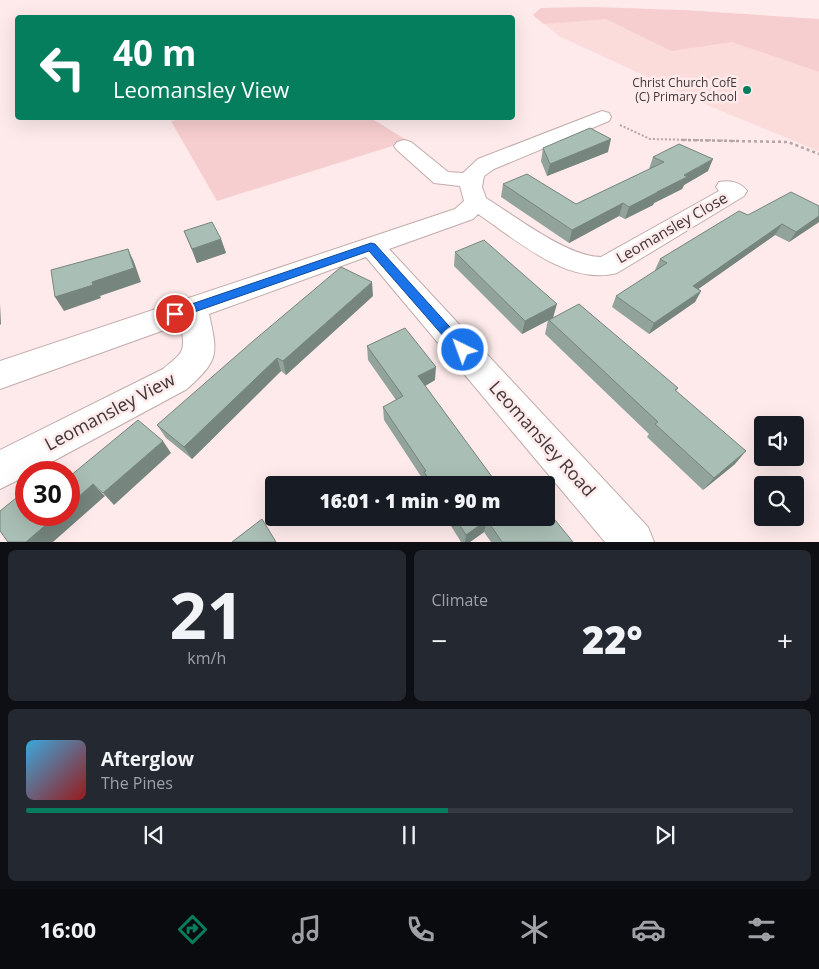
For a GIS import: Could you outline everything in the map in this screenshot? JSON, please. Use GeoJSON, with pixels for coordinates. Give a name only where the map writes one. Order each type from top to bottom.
{"type":"FeatureCollection","features":[{"type":"Feature","properties":{"kind":"street"},"geometry":{"type":"LineString","coordinates":[[0,374],[464,214],[474,191],[473,174],[486,164],[590,118]]}},
{"type":"Feature","properties":{"kind":"street"},"geometry":{"type":"LineString","coordinates":[[404,146],[442,178],[474,191]]}},
{"type":"Feature","properties":{"kind":"street","name":"Leomansley Close"},"geometry":{"type":"LineString","coordinates":[[474,191],[559,256],[572,262],[596,268],[607,266],[736,191]]}},
{"type":"Feature","properties":{"kind":"street","name":"Leomansley Road"},"geometry":{"type":"LineString","coordinates":[[371,246],[633,542]]}},
{"type":"Feature","properties":{"kind":"street","name":"Leomansley View"},"geometry":{"type":"LineString","coordinates":[[0,470],[175,379],[195,362],[200,345],[193,308]]}},
{"type":"Feature","properties":{"kind":"path"},"geometry":{"type":"LineString","coordinates":[[590,118],[650,139],[788,142],[819,154]]}},
{"type":"Feature","properties":{"kind":"shaded area"},"geometry":{"type":"Polygon","coordinates":[[[588,7],[683,10],[819,19],[819,72],[732,42],[671,51],[606,19],[544,24],[533,15],[541,8],[588,7]]]}},
{"type":"Feature","properties":{"kind":"shaded area","name":"Christ Church CofE (C) Primary School"},"geometry":{"type":"Polygon","coordinates":[[[541,8],[637,8],[819,72],[819,151],[714,108],[559,36],[533,15],[541,8]]]}},
{"type":"Feature","properties":{"kind":"shaded area"},"geometry":{"type":"Polygon","coordinates":[[[374,120],[408,141],[217,201],[171,121],[374,120]]]}},
{"type":"Feature","properties":{"kind":"building"},"geometry":{"type":"Polygon","coordinates":[[[590,128],[611,139],[550,164],[543,148],[590,128]]]}},
{"type":"Feature","properties":{"kind":"building"},"geometry":{"type":"Polygon","coordinates":[[[679,144],[713,159],[684,175],[687,177],[629,207],[623,203],[572,230],[503,184],[527,174],[576,204],[664,162],[653,157],[679,144]]]}},
{"type":"Feature","properties":{"kind":"building"},"geometry":{"type":"Polygon","coordinates":[[[791,192],[819,206],[819,216],[796,232],[782,224],[693,286],[701,291],[654,323],[616,296],[667,263],[660,259],[739,211],[748,215],[791,192]]]}},
{"type":"Feature","properties":{"kind":"building"},"geometry":{"type":"Polygon","coordinates":[[[212,222],[221,239],[192,249],[184,231],[212,222]]]}},
{"type":"Feature","properties":{"kind":"building"},"geometry":{"type":"Polygon","coordinates":[[[484,240],[557,304],[525,321],[455,252],[484,240]]]}},
{"type":"Feature","properties":{"kind":"building"},"geometry":{"type":"Polygon","coordinates":[[[128,249],[134,268],[92,282],[93,285],[55,297],[51,270],[128,249]]]}},
{"type":"Feature","properties":{"kind":"building"},"geometry":{"type":"Polygon","coordinates":[[[341,267],[372,282],[283,361],[277,358],[184,447],[157,425],[252,342],[341,267]]]}},
{"type":"Feature","properties":{"kind":"building"},"geometry":{"type":"Polygon","coordinates":[[[579,304],[678,388],[675,390],[746,451],[714,478],[655,424],[658,422],[549,320],[579,304]]]}},
{"type":"Feature","properties":{"kind":"building"},"geometry":{"type":"Polygon","coordinates":[[[405,328],[436,367],[418,376],[491,476],[427,476],[424,472],[426,471],[383,407],[403,396],[367,346],[405,328]]]}},
{"type":"Feature","properties":{"kind":"building"},"geometry":{"type":"Polygon","coordinates":[[[138,420],[163,441],[103,493],[93,484],[80,495],[80,468],[138,420]]]}},
{"type":"Feature","properties":{"kind":"building"},"geometry":{"type":"Polygon","coordinates":[[[15,499],[15,526],[44,526],[26,542],[8,542],[0,531],[0,511],[15,499]]]}},
{"type":"Feature","properties":{"kind":"building"},"geometry":{"type":"Polygon","coordinates":[[[262,519],[276,542],[232,542],[262,519]]]}},
{"type":"Feature","properties":{"kind":"building"},"geometry":{"type":"Polygon","coordinates":[[[555,520],[573,542],[502,542],[491,526],[555,526],[555,520]]]}},
{"type":"Feature","properties":{"kind":"building"},"geometry":{"type":"Polygon","coordinates":[[[460,526],[479,526],[466,535],[460,526]]]}},
{"type":"Feature","properties":{"kind":"place","name":"Christ Church CofE (C) Primary School"},"geometry":{"type":"Point","coordinates":[747,90]}},
{"type":"Feature","properties":{"kind":"route"},"geometry":{"type":"LineString","coordinates":[[175,314],[371,246],[463,350]]}}]}
